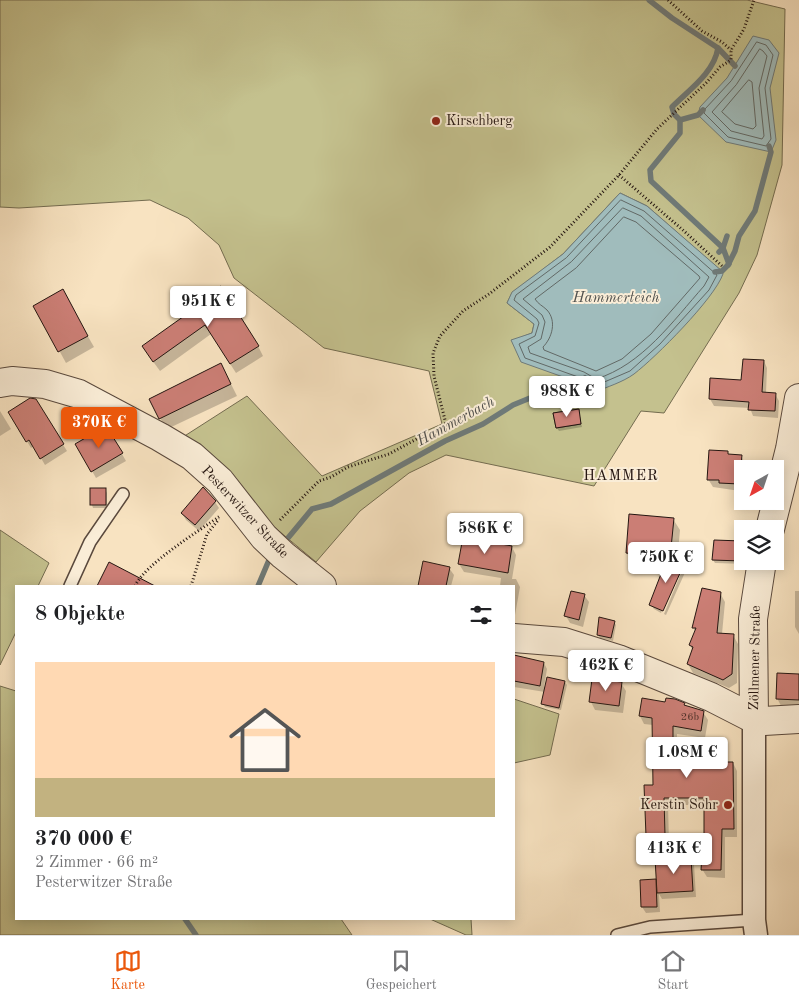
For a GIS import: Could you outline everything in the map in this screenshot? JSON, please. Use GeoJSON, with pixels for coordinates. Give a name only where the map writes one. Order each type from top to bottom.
{"type":"FeatureCollection","features":[{"type":"Feature","properties":{"kind":"street","name":"Pesterwitzer Straße"},"geometry":{"type":"LineString","coordinates":[[0,382],[12,381],[45,384],[79,394],[192,456],[220,481],[229,510],[321,585]]}},
{"type":"Feature","properties":{"kind":"street"},"geometry":{"type":"LineString","coordinates":[[772,520],[790,449],[799,398]]}},
{"type":"Feature","properties":{"kind":"street","name":"Zöllmener Straße"},"geometry":{"type":"LineString","coordinates":[[755,927],[753,619],[761,570]]}},
{"type":"Feature","properties":{"kind":"street"},"geometry":{"type":"LineString","coordinates":[[515,638],[564,642],[618,659],[695,690],[764,721],[799,719]]}},
{"type":"Feature","properties":{"kind":"lane"},"geometry":{"type":"LineString","coordinates":[[70,585],[90,542],[123,494]]}},
{"type":"Feature","properties":{"kind":"lane"},"geometry":{"type":"LineString","coordinates":[[617,935],[650,927],[755,927]]}},
{"type":"Feature","properties":{"kind":"path"},"geometry":{"type":"LineString","coordinates":[[668,0],[702,31],[722,42],[731,50]]}},
{"type":"Feature","properties":{"kind":"path"},"geometry":{"type":"LineString","coordinates":[[272,545],[295,504],[319,481],[348,467],[389,454],[424,435],[447,428],[434,376],[433,353],[440,336],[463,311],[489,294],[550,247],[619,176],[657,129],[706,83],[720,67],[731,60],[731,50],[744,29],[754,0]]}},
{"type":"Feature","properties":{"kind":"path"},"geometry":{"type":"LineString","coordinates":[[619,176],[722,266]]}},
{"type":"Feature","properties":{"kind":"path"},"geometry":{"type":"LineString","coordinates":[[136,585],[139,578],[161,559],[229,510]]}},
{"type":"Feature","properties":{"kind":"path"},"geometry":{"type":"LineString","coordinates":[[191,585],[207,534],[229,510]]}},
{"type":"Feature","properties":{"kind":"shaded area"},"geometry":{"type":"Polygon","coordinates":[[[0,0],[747,0],[785,9],[782,165],[757,255],[739,293],[664,413],[641,411],[594,486],[446,455],[409,473],[360,511],[316,562],[267,521],[183,437],[247,396],[322,476],[442,424],[429,371],[324,348],[234,278],[219,245],[188,218],[150,200],[19,208],[0,207],[0,0]],[[620,193],[563,254],[512,293],[507,303],[534,324],[532,333],[512,341],[595,392],[721,271],[647,206],[620,193]],[[578,409],[553,413],[556,428],[581,424],[578,409]]]}},
{"type":"Feature","properties":{"kind":"shaded area"},"geometry":{"type":"Polygon","coordinates":[[[0,530],[49,563],[38,585],[15,585],[15,634],[0,665],[0,530]]]}},
{"type":"Feature","properties":{"kind":"shaded area"},"geometry":{"type":"Polygon","coordinates":[[[0,686],[15,691],[15,920],[342,920],[352,935],[0,935],[0,686]]]}},
{"type":"Feature","properties":{"kind":"shaded area"},"geometry":{"type":"Polygon","coordinates":[[[515,699],[559,714],[550,755],[515,763],[515,699]]]}},
{"type":"Feature","properties":{"kind":"shaded area"},"geometry":{"type":"Polygon","coordinates":[[[432,920],[471,920],[472,935],[466,935],[432,920]]]}},
{"type":"Feature","properties":{"kind":"water"},"geometry":{"type":"Polygon","coordinates":[[[753,36],[769,40],[779,53],[770,88],[776,140],[771,152],[726,142],[698,115],[700,107],[727,78],[753,36]]]}},
{"type":"Feature","properties":{"kind":"water","name":"Hammerteich"},"geometry":{"type":"Polygon","coordinates":[[[620,193],[647,206],[722,271],[723,274],[697,312],[656,355],[630,377],[595,392],[580,383],[521,362],[511,340],[532,333],[534,324],[507,303],[512,292],[563,254],[620,193]]]}},
{"type":"Feature","properties":{"kind":"building"},"geometry":{"type":"Polygon","coordinates":[[[221,286],[259,346],[230,364],[205,325],[153,362],[142,346],[194,309],[191,304],[221,286]]]}},
{"type":"Feature","properties":{"kind":"building"},"geometry":{"type":"Polygon","coordinates":[[[63,289],[88,336],[58,352],[33,306],[63,289]]]}},
{"type":"Feature","properties":{"kind":"building"},"geometry":{"type":"Polygon","coordinates":[[[743,359],[764,360],[762,392],[776,393],[775,411],[748,410],[749,402],[709,399],[710,378],[741,380],[743,359]]]}},
{"type":"Feature","properties":{"kind":"building"},"geometry":{"type":"Polygon","coordinates":[[[221,363],[231,384],[159,419],[149,399],[221,363]]]}},
{"type":"Feature","properties":{"kind":"building"},"geometry":{"type":"Polygon","coordinates":[[[30,398],[36,399],[64,444],[40,459],[29,440],[26,442],[8,412],[30,398]]]}},
{"type":"Feature","properties":{"kind":"building"},"geometry":{"type":"Polygon","coordinates":[[[579,409],[581,424],[556,428],[553,413],[579,409]]]}},
{"type":"Feature","properties":{"kind":"building"},"geometry":{"type":"Polygon","coordinates":[[[106,426],[123,453],[91,472],[75,444],[106,426]]]}},
{"type":"Feature","properties":{"kind":"building"},"geometry":{"type":"Polygon","coordinates":[[[709,450],[728,451],[728,454],[742,455],[741,460],[734,460],[734,484],[719,483],[719,480],[707,480],[709,450]]]}},
{"type":"Feature","properties":{"kind":"building"},"geometry":{"type":"Polygon","coordinates":[[[203,487],[216,501],[195,525],[181,513],[203,487]]]}},
{"type":"Feature","properties":{"kind":"building"},"geometry":{"type":"Polygon","coordinates":[[[90,488],[106,488],[106,505],[90,505],[90,488]]]}},
{"type":"Feature","properties":{"kind":"building"},"geometry":{"type":"Polygon","coordinates":[[[629,514],[674,518],[670,558],[626,553],[629,514]]]}},
{"type":"Feature","properties":{"kind":"building"},"geometry":{"type":"Polygon","coordinates":[[[463,537],[512,546],[508,573],[458,564],[463,537]]]}},
{"type":"Feature","properties":{"kind":"building"},"geometry":{"type":"Polygon","coordinates":[[[714,540],[734,541],[734,561],[712,560],[714,540]]]}},
{"type":"Feature","properties":{"kind":"building"},"geometry":{"type":"Polygon","coordinates":[[[423,561],[450,567],[446,585],[418,585],[423,561]]]}},
{"type":"Feature","properties":{"kind":"building"},"geometry":{"type":"Polygon","coordinates":[[[666,561],[685,562],[663,611],[649,605],[666,561]]]}},
{"type":"Feature","properties":{"kind":"building"},"geometry":{"type":"Polygon","coordinates":[[[109,562],[153,585],[98,585],[109,562]]]}},
{"type":"Feature","properties":{"kind":"building"},"geometry":{"type":"Polygon","coordinates":[[[702,588],[721,592],[717,633],[734,634],[732,674],[723,680],[687,664],[693,647],[689,645],[696,628],[692,628],[702,588]]]}},
{"type":"Feature","properties":{"kind":"building"},"geometry":{"type":"Polygon","coordinates":[[[571,591],[585,594],[579,620],[564,616],[571,591]]]}},
{"type":"Feature","properties":{"kind":"building"},"geometry":{"type":"Polygon","coordinates":[[[599,617],[615,621],[611,638],[597,635],[599,617]]]}},
{"type":"Feature","properties":{"kind":"building"},"geometry":{"type":"Polygon","coordinates":[[[515,655],[544,662],[540,686],[515,681],[515,655]]]}},
{"type":"Feature","properties":{"kind":"building"},"geometry":{"type":"Polygon","coordinates":[[[777,673],[799,674],[799,700],[776,699],[777,673]]]}},
{"type":"Feature","properties":{"kind":"building"},"geometry":{"type":"Polygon","coordinates":[[[547,677],[565,681],[559,708],[541,704],[547,677]]]}},
{"type":"Feature","properties":{"kind":"building"},"geometry":{"type":"Polygon","coordinates":[[[592,679],[622,682],[619,706],[589,702],[592,679]]]}},
{"type":"Feature","properties":{"kind":"building"},"geometry":{"type":"Polygon","coordinates":[[[642,698],[665,702],[666,698],[675,699],[685,703],[684,705],[704,711],[701,731],[673,726],[673,762],[733,762],[734,829],[722,829],[721,870],[701,870],[702,854],[704,854],[704,798],[664,798],[665,835],[646,836],[644,785],[653,785],[652,718],[639,716],[642,698]]]}},
{"type":"Feature","properties":{"kind":"building"},"geometry":{"type":"Polygon","coordinates":[[[691,857],[693,891],[657,893],[655,858],[691,857]]]}},
{"type":"Feature","properties":{"kind":"building"},"geometry":{"type":"Polygon","coordinates":[[[656,879],[657,907],[641,907],[640,880],[656,879]]]}},
{"type":"Feature","properties":{"kind":"waterway","name":"Hammerbach"},"geometry":{"type":"LineString","coordinates":[[649,0],[672,18],[718,48],[735,66]]}},
{"type":"Feature","properties":{"kind":"waterway","name":"Hammerbach"},"geometry":{"type":"LineString","coordinates":[[715,272],[722,271],[729,264],[723,248],[651,181],[650,170],[680,133],[680,120],[674,114],[672,107],[706,73],[716,57],[718,48]]}},
{"type":"Feature","properties":{"kind":"waterway","name":"Hammerbach"},"geometry":{"type":"LineString","coordinates":[[680,120],[698,115],[703,110]]}},
{"type":"Feature","properties":{"kind":"waterway","name":"Hammerbach"},"geometry":{"type":"LineString","coordinates":[[728,265],[735,251],[739,236],[755,211],[771,152],[769,146]]}},
{"type":"Feature","properties":{"kind":"waterway","name":"Hammerbach"},"geometry":{"type":"LineString","coordinates":[[719,252],[723,248],[727,236]]}},
{"type":"Feature","properties":{"kind":"waterway","name":"Hammerbach"},"geometry":{"type":"LineString","coordinates":[[283,544],[312,509],[331,504],[445,441],[483,424],[513,405],[552,389],[580,383],[585,378]]}},
{"type":"Feature","properties":{"kind":"waterway","name":"Hammerbach"},"geometry":{"type":"LineString","coordinates":[[258,585],[269,560],[274,555]]}},
{"type":"Feature","properties":{"kind":"waterway","name":"Hammerbach"},"geometry":{"type":"LineString","coordinates":[[186,920],[196,935]]}},
{"type":"Feature","properties":{"kind":"place","name":"Kirschberg"},"geometry":{"type":"Point","coordinates":[436,121]}},
{"type":"Feature","properties":{"kind":"place","name":"Kerstin Sohr"},"geometry":{"type":"Point","coordinates":[728,805]}},
{"type":"Feature","properties":{"kind":"district","name":"HAMMER"},"geometry":{"type":"Point","coordinates":[621,476]}}]}
